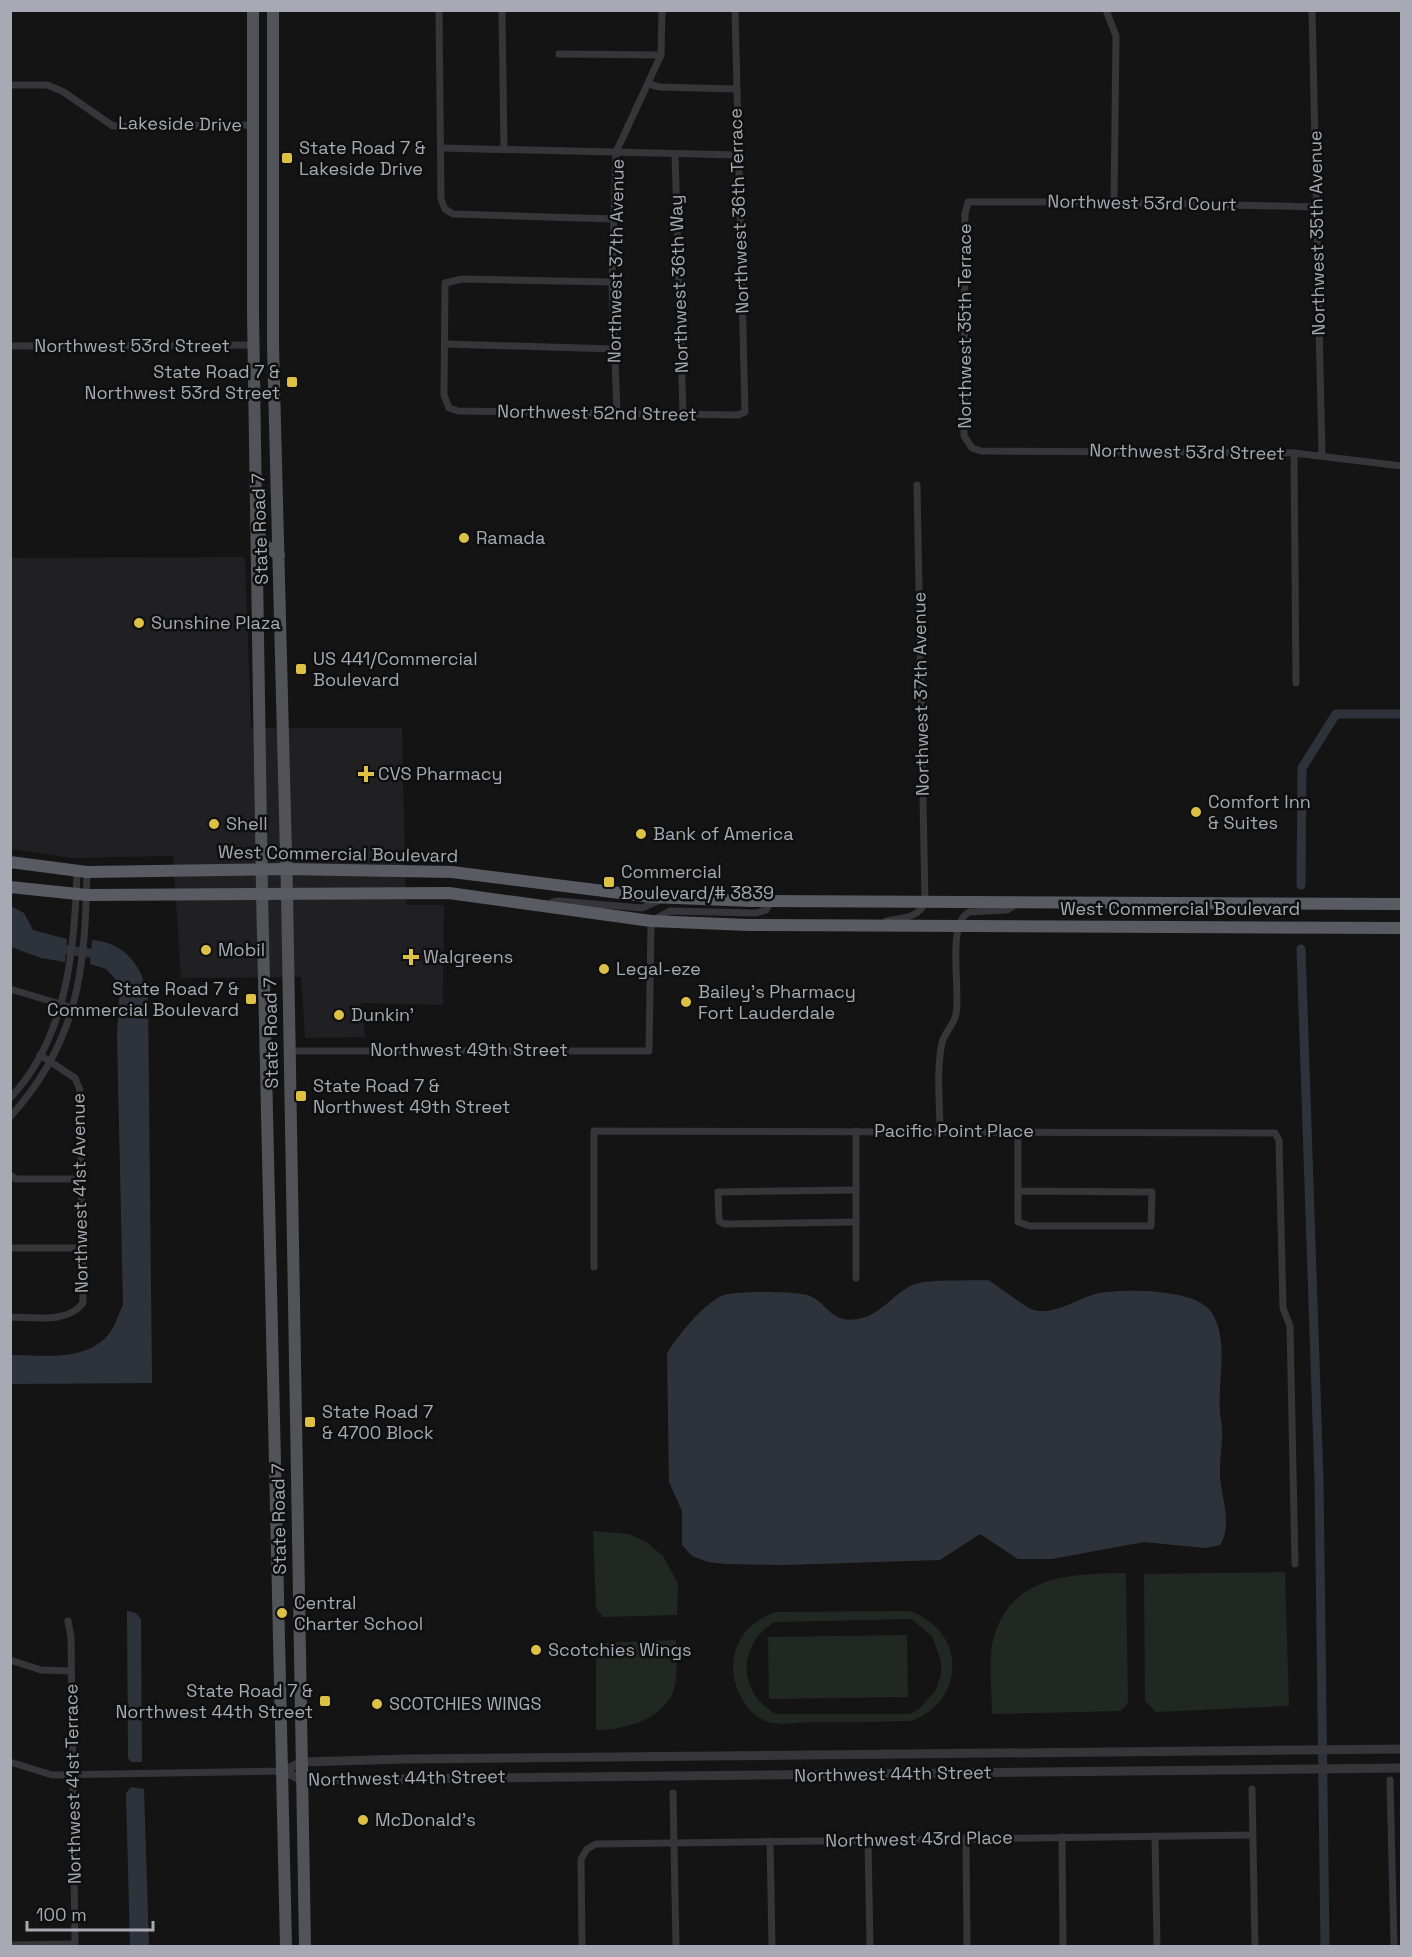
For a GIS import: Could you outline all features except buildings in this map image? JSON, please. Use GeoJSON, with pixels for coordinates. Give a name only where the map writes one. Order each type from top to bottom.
{"type":"FeatureCollection","features":[{"type":"Feature","properties":{"kind":"highway","name":"West Commercial Boulevard"},"geometry":{"type":"LineString","coordinates":[[10,862],[82,871],[286,869],[452,872],[664,898],[771,901],[1401,904]]}},
{"type":"Feature","properties":{"kind":"highway","name":"West Commercial Boulevard"},"geometry":{"type":"LineString","coordinates":[[10,887],[82,895],[262,892],[450,893],[651,921],[959,926],[1401,928]]}},
{"type":"Feature","properties":{"kind":"main road","name":"State Road 7"},"geometry":{"type":"LineString","coordinates":[[253,10],[253,313],[262,892],[286,1947]]}},
{"type":"Feature","properties":{"kind":"main road","name":"State Road 7"},"geometry":{"type":"LineString","coordinates":[[273,10],[271,144],[273,345],[287,893],[305,1947]]}},
{"type":"Feature","properties":{"kind":"main road"},"geometry":{"type":"LineString","coordinates":[[252,125],[265,132],[271,144]]}},
{"type":"Feature","properties":{"kind":"main road"},"geometry":{"type":"LineString","coordinates":[[253,313],[260,330],[273,345]]}},
{"type":"Feature","properties":{"kind":"main road"},"geometry":{"type":"LineString","coordinates":[[254,345],[262,349],[268,357],[274,372]]}},
{"type":"Feature","properties":{"kind":"main road"},"geometry":{"type":"LineString","coordinates":[[256,528],[263,544],[279,555]]}},
{"type":"Feature","properties":{"kind":"street"},"geometry":{"type":"LineString","coordinates":[[439,10],[441,199],[445,209],[453,214],[613,219]]}},
{"type":"Feature","properties":{"kind":"street"},"geometry":{"type":"LineString","coordinates":[[502,10],[504,149]]}},
{"type":"Feature","properties":{"kind":"street","name":"Northwest 37th Avenue"},"geometry":{"type":"LineString","coordinates":[[617,412],[612,282],[616,152],[661,55],[662,10]]}},
{"type":"Feature","properties":{"kind":"street","name":"Northwest 36th Terrace"},"geometry":{"type":"LineString","coordinates":[[735,10],[735,89],[745,411]]}},
{"type":"Feature","properties":{"kind":"street"},"geometry":{"type":"LineString","coordinates":[[1106,10],[1116,36],[1114,202]]}},
{"type":"Feature","properties":{"kind":"street","name":"Northwest 35th Avenue"},"geometry":{"type":"LineString","coordinates":[[1312,10],[1322,454]]}},
{"type":"Feature","properties":{"kind":"street"},"geometry":{"type":"LineString","coordinates":[[559,54],[661,55]]}},
{"type":"Feature","properties":{"kind":"street"},"geometry":{"type":"LineString","coordinates":[[648,84],[660,87],[735,89]]}},
{"type":"Feature","properties":{"kind":"street","name":"Lakeside Drive"},"geometry":{"type":"LineString","coordinates":[[10,85],[47,85],[62,91],[113,126],[252,125]]}},
{"type":"Feature","properties":{"kind":"street"},"geometry":{"type":"LineString","coordinates":[[441,148],[738,155]]}},
{"type":"Feature","properties":{"kind":"street","name":"Northwest 36th Way"},"geometry":{"type":"LineString","coordinates":[[675,155],[683,414]]}},
{"type":"Feature","properties":{"kind":"street","name":"Northwest 53rd Court"},"geometry":{"type":"LineString","coordinates":[[968,202],[1114,202],[1316,207]]}},
{"type":"Feature","properties":{"kind":"street","name":"Northwest 35th Terrace"},"geometry":{"type":"LineString","coordinates":[[968,202],[965,214],[962,417],[964,436],[972,448]]}},
{"type":"Feature","properties":{"kind":"street"},"geometry":{"type":"LineString","coordinates":[[612,282],[462,279],[446,283],[446,345],[614,349]]}},
{"type":"Feature","properties":{"kind":"street","name":"Northwest 53rd Street"},"geometry":{"type":"LineString","coordinates":[[10,346],[254,345]]}},
{"type":"Feature","properties":{"kind":"street","name":"Northwest 52nd Street"},"geometry":{"type":"LineString","coordinates":[[446,345],[444,395],[449,408],[458,411],[738,415],[745,411]]}},
{"type":"Feature","properties":{"kind":"street","name":"Northwest 53rd Street"},"geometry":{"type":"LineString","coordinates":[[972,448],[981,451],[1322,454],[1401,466]]}},
{"type":"Feature","properties":{"kind":"street"},"geometry":{"type":"LineString","coordinates":[[1294,453],[1296,683]]}},
{"type":"Feature","properties":{"kind":"street","name":"Northwest 37th Avenue"},"geometry":{"type":"LineString","coordinates":[[916,485],[925,902]]}},
{"type":"Feature","properties":{"kind":"street"},"geometry":{"type":"LineString","coordinates":[[10,1117],[51,1062],[74,1008],[87,933],[82,895],[82,871]]}},
{"type":"Feature","properties":{"kind":"street"},"geometry":{"type":"LineString","coordinates":[[10,1098],[40,1055],[62,1002],[82,895]]}},
{"type":"Feature","properties":{"kind":"street","name":"West Commercial Boulevard"},"geometry":{"type":"LineString","coordinates":[[551,908],[552,902],[559,901],[642,908],[664,898]]}},
{"type":"Feature","properties":{"kind":"street","name":"West Commercial Boulevard"},"geometry":{"type":"LineString","coordinates":[[651,921],[670,911],[756,913],[766,910],[771,901]]}},
{"type":"Feature","properties":{"kind":"street","name":"West Commercial Boulevard"},"geometry":{"type":"LineString","coordinates":[[872,925],[912,916],[922,909],[925,902]]}},
{"type":"Feature","properties":{"kind":"street","name":"West Commercial Boulevard"},"geometry":{"type":"LineString","coordinates":[[959,926],[963,915],[969,912],[1007,910],[1019,903]]}},
{"type":"Feature","properties":{"kind":"street","name":"Northwest 49th Street"},"geometry":{"type":"LineString","coordinates":[[290,1051],[649,1051],[651,921]]}},
{"type":"Feature","properties":{"kind":"street"},"geometry":{"type":"LineString","coordinates":[[940,1131],[942,1042],[956,1015],[956,948],[959,926]]}},
{"type":"Feature","properties":{"kind":"street"},"geometry":{"type":"LineString","coordinates":[[10,989],[62,1002],[74,1008]]}},
{"type":"Feature","properties":{"kind":"street","name":"Northwest 41st Avenue"},"geometry":{"type":"LineString","coordinates":[[10,1317],[63,1317],[76,1312],[83,1303],[80,1090],[75,1078],[40,1055]]}},
{"type":"Feature","properties":{"kind":"street","name":"Pacific Point Place"},"geometry":{"type":"LineString","coordinates":[[594,1268],[594,1131],[1275,1133],[1279,1140],[1283,1308],[1290,1326],[1295,1564]]}},
{"type":"Feature","properties":{"kind":"street"},"geometry":{"type":"LineString","coordinates":[[856,1131],[856,1278]]}},
{"type":"Feature","properties":{"kind":"street"},"geometry":{"type":"LineString","coordinates":[[1018,1131],[1018,1191],[1018,1221],[1030,1226],[1151,1226],[1152,1192],[1018,1191]]}},
{"type":"Feature","properties":{"kind":"street"},"geometry":{"type":"LineString","coordinates":[[10,1175],[16,1179],[82,1179]]}},
{"type":"Feature","properties":{"kind":"street"},"geometry":{"type":"LineString","coordinates":[[856,1190],[718,1192],[718,1221],[724,1224],[856,1222]]}},
{"type":"Feature","properties":{"kind":"street"},"geometry":{"type":"LineString","coordinates":[[10,1248],[83,1248]]}},
{"type":"Feature","properties":{"kind":"street","name":"Northwest 41st Terrace"},"geometry":{"type":"LineString","coordinates":[[68,1621],[71,1638],[75,1945]]}},
{"type":"Feature","properties":{"kind":"street"},"geometry":{"type":"LineString","coordinates":[[10,1659],[41,1670],[71,1671]]}},
{"type":"Feature","properties":{"kind":"street"},"geometry":{"type":"LineString","coordinates":[[1398,1749],[1399,1768]]}},
{"type":"Feature","properties":{"kind":"street","name":"Northwest 44th Street"},"geometry":{"type":"LineString","coordinates":[[283,1771],[302,1762],[1398,1749]]}},
{"type":"Feature","properties":{"kind":"street"},"geometry":{"type":"LineString","coordinates":[[10,1762],[35,1772],[72,1776],[283,1771]]}},
{"type":"Feature","properties":{"kind":"street","name":"Northwest 44th Street"},"geometry":{"type":"LineString","coordinates":[[283,1771],[302,1780],[1399,1768]]}},
{"type":"Feature","properties":{"kind":"street"},"geometry":{"type":"LineString","coordinates":[[1390,1780],[1394,1947]]}},
{"type":"Feature","properties":{"kind":"street"},"geometry":{"type":"LineString","coordinates":[[1252,1789],[1255,1947]]}},
{"type":"Feature","properties":{"kind":"street"},"geometry":{"type":"LineString","coordinates":[[673,1793],[676,1947]]}},
{"type":"Feature","properties":{"kind":"street"},"geometry":{"type":"LineString","coordinates":[[1393,1831],[1401,1831]]}},
{"type":"Feature","properties":{"kind":"street","name":"Northwest 43rd Place"},"geometry":{"type":"LineString","coordinates":[[582,1947],[581,1859],[587,1849],[596,1844],[1252,1834]]}},
{"type":"Feature","properties":{"kind":"street"},"geometry":{"type":"LineString","coordinates":[[1155,1836],[1157,1947]]}},
{"type":"Feature","properties":{"kind":"street"},"geometry":{"type":"LineString","coordinates":[[1062,1837],[1063,1947]]}},
{"type":"Feature","properties":{"kind":"street"},"geometry":{"type":"LineString","coordinates":[[966,1839],[967,1947]]}},
{"type":"Feature","properties":{"kind":"street"},"geometry":{"type":"LineString","coordinates":[[868,1840],[870,1947]]}},
{"type":"Feature","properties":{"kind":"street"},"geometry":{"type":"LineString","coordinates":[[770,1841],[772,1947]]}},
{"type":"Feature","properties":{"kind":"street"},"geometry":{"type":"LineString","coordinates":[[10,1945],[75,1945]]}},
{"type":"Feature","properties":{"kind":"shaded area"},"geometry":{"type":"Polygon","coordinates":[[[245,557],[251,728],[402,728],[406,905],[444,905],[443,1005],[361,1003],[365,1037],[305,1038],[301,977],[181,978],[173,856],[71,858],[11,849],[10,558],[245,557]]]}},
{"type":"Feature","properties":{"kind":"shaded area"},"geometry":{"type":"Polygon","coordinates":[[[11,906],[24,913],[33,930],[67,939],[65,962],[41,958],[11,947],[11,906]]]}},
{"type":"Feature","properties":{"kind":"shaded area"},"geometry":{"type":"Polygon","coordinates":[[[92,940],[114,946],[130,958],[142,976],[148,997],[152,1383],[11,1384],[11,1355],[50,1356],[88,1350],[108,1335],[123,1305],[117,1035],[120,984],[106,969],[90,964],[92,940]]]}},
{"type":"Feature","properties":{"kind":"shaded area"},"geometry":{"type":"Polygon","coordinates":[[[988,1280],[1034,1310],[1058,1308],[1099,1293],[1142,1291],[1192,1299],[1204,1305],[1212,1313],[1218,1325],[1222,1352],[1220,1479],[1226,1527],[1220,1545],[1205,1548],[1144,1542],[1052,1559],[1018,1559],[980,1534],[940,1560],[784,1565],[708,1562],[692,1556],[682,1545],[682,1511],[669,1482],[667,1354],[684,1330],[709,1304],[724,1295],[731,1294],[767,1292],[804,1294],[816,1300],[837,1317],[852,1320],[876,1312],[915,1284],[988,1280]]]}},
{"type":"Feature","properties":{"kind":"shaded area"},"geometry":{"type":"Polygon","coordinates":[[[593,1531],[629,1534],[646,1542],[663,1556],[678,1583],[677,1615],[603,1617],[596,1608],[593,1531]]]}},
{"type":"Feature","properties":{"kind":"shaded area"},"geometry":{"type":"Polygon","coordinates":[[[1285,1572],[1289,1706],[1156,1712],[1145,1701],[1144,1574],[1285,1572]]]}},
{"type":"Feature","properties":{"kind":"shaded area"},"geometry":{"type":"Polygon","coordinates":[[[1126,1573],[1128,1703],[1121,1711],[992,1714],[990,1667],[993,1640],[1001,1618],[1013,1602],[1028,1590],[1065,1577],[1126,1573]]]}},
{"type":"Feature","properties":{"kind":"shaded area"},"geometry":{"type":"Polygon","coordinates":[[[127,1611],[136,1613],[141,1619],[142,1762],[131,1762],[128,1758],[127,1611]]]}},
{"type":"Feature","properties":{"kind":"shaded area"},"geometry":{"type":"Polygon","coordinates":[[[909,1611],[928,1620],[941,1633],[949,1648],[952,1665],[950,1682],[942,1698],[929,1711],[911,1721],[783,1724],[763,1720],[747,1707],[741,1698],[734,1677],[734,1657],[739,1641],[749,1628],[776,1612],[909,1611]],[[911,1619],[775,1622],[763,1631],[748,1655],[749,1681],[754,1694],[763,1705],[776,1714],[910,1714],[919,1709],[936,1690],[941,1674],[941,1661],[932,1636],[911,1619]]]}},
{"type":"Feature","properties":{"kind":"shaded area"},"geometry":{"type":"Polygon","coordinates":[[[907,1635],[908,1697],[769,1699],[768,1637],[907,1635]]]}},
{"type":"Feature","properties":{"kind":"shaded area"},"geometry":{"type":"Polygon","coordinates":[[[676,1640],[676,1680],[673,1692],[660,1710],[629,1726],[596,1730],[596,1650],[604,1643],[676,1640]]]}},
{"type":"Feature","properties":{"kind":"shaded area"},"geometry":{"type":"Polygon","coordinates":[[[131,1787],[144,1789],[149,1946],[130,1946],[126,1793],[131,1787]]]}},
{"type":"Feature","properties":{"kind":"waterway"},"geometry":{"type":"LineString","coordinates":[[1301,885],[1302,768],[1336,714],[1402,714]]}},
{"type":"Feature","properties":{"kind":"waterway"},"geometry":{"type":"LineString","coordinates":[[54,948],[103,955]]}},
{"type":"Feature","properties":{"kind":"waterway"},"geometry":{"type":"LineString","coordinates":[[1301,949],[1319,1479],[1325,1946]]}},
{"type":"Feature","properties":{"kind":"place","name":"State Road 7 & Lakeside Drive"},"geometry":{"type":"Point","coordinates":[287,158]}},
{"type":"Feature","properties":{"kind":"place","name":"State Road 7 & Northwest 53rd Street"},"geometry":{"type":"Point","coordinates":[292,382]}},
{"type":"Feature","properties":{"kind":"place","name":"Ramada"},"geometry":{"type":"Point","coordinates":[464,538]}},
{"type":"Feature","properties":{"kind":"place","name":"Sunshine Plaza"},"geometry":{"type":"Point","coordinates":[139,623]}},
{"type":"Feature","properties":{"kind":"place","name":"US 441/Commercial Boulevard"},"geometry":{"type":"Point","coordinates":[301,669]}},
{"type":"Feature","properties":{"kind":"place","name":"CVS Pharmacy"},"geometry":{"type":"Point","coordinates":[366,774]}},
{"type":"Feature","properties":{"kind":"place","name":"Comfort Inn & Suites"},"geometry":{"type":"Point","coordinates":[1196,812]}},
{"type":"Feature","properties":{"kind":"place","name":"Shell"},"geometry":{"type":"Point","coordinates":[214,824]}},
{"type":"Feature","properties":{"kind":"place","name":"Bank of America"},"geometry":{"type":"Point","coordinates":[641,834]}},
{"type":"Feature","properties":{"kind":"place","name":"Commercial Boulevard/# 3839"},"geometry":{"type":"Point","coordinates":[609,882]}},
{"type":"Feature","properties":{"kind":"place","name":"Mobil"},"geometry":{"type":"Point","coordinates":[206,950]}},
{"type":"Feature","properties":{"kind":"place","name":"Walgreens"},"geometry":{"type":"Point","coordinates":[411,957]}},
{"type":"Feature","properties":{"kind":"place","name":"Legal-eze"},"geometry":{"type":"Point","coordinates":[604,969]}},
{"type":"Feature","properties":{"kind":"place","name":"State Road 7 & Commercial Boulevard"},"geometry":{"type":"Point","coordinates":[251,999]}},
{"type":"Feature","properties":{"kind":"place","name":"Bailey's Pharmacy Fort Lauderdale"},"geometry":{"type":"Point","coordinates":[686,1002]}},
{"type":"Feature","properties":{"kind":"place","name":"Dunkin'"},"geometry":{"type":"Point","coordinates":[339,1015]}},
{"type":"Feature","properties":{"kind":"place","name":"State Road 7 & Northwest 49th Street"},"geometry":{"type":"Point","coordinates":[301,1096]}},
{"type":"Feature","properties":{"kind":"place","name":"State Road 7 & 4700 Block"},"geometry":{"type":"Point","coordinates":[310,1422]}},
{"type":"Feature","properties":{"kind":"place","name":"Central Charter School"},"geometry":{"type":"Point","coordinates":[282,1613]}},
{"type":"Feature","properties":{"kind":"place","name":"Scotchies Wings"},"geometry":{"type":"Point","coordinates":[536,1650]}},
{"type":"Feature","properties":{"kind":"place","name":"State Road 7 & Northwest 44th Street"},"geometry":{"type":"Point","coordinates":[325,1701]}},
{"type":"Feature","properties":{"kind":"place","name":"SCOTCHIES WINGS"},"geometry":{"type":"Point","coordinates":[377,1704]}},
{"type":"Feature","properties":{"kind":"place","name":"McDonald's"},"geometry":{"type":"Point","coordinates":[363,1820]}}]}
